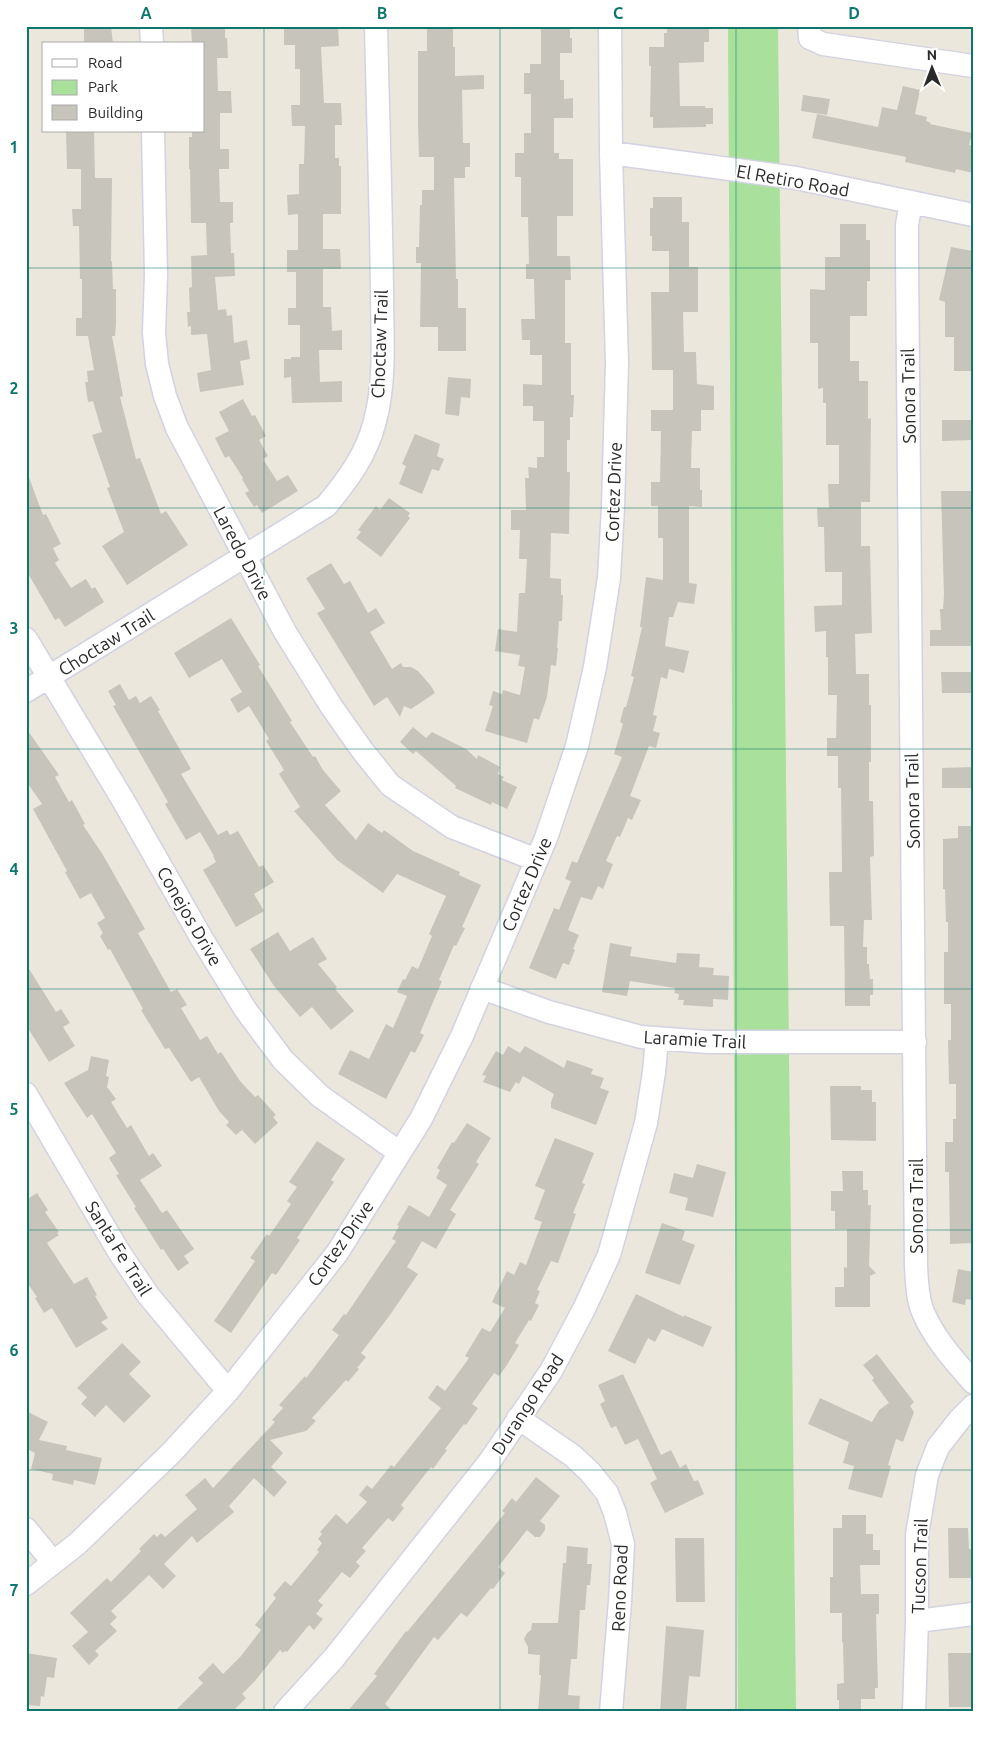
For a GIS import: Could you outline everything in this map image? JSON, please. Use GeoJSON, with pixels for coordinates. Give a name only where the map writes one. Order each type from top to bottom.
{"type":"FeatureCollection","features":[{"type":"Feature","properties":{"kind":"street"},"geometry":{"type":"LineString","coordinates":[[151,26],[152,42]]}},
{"type":"Feature","properties":{"kind":"street","name":"Choctaw Trail"},"geometry":{"type":"LineString","coordinates":[[26,690],[326,506],[344,484],[362,455],[375,422],[382,376],[382,268],[376,26]]}},
{"type":"Feature","properties":{"kind":"street","name":"Cortez Drive"},"geometry":{"type":"LineString","coordinates":[[26,1584],[77,1544],[172,1452],[228,1391],[337,1253],[429,1102],[462,1036],[546,838],[577,746],[595,667],[609,578],[617,363],[611,153],[610,26]]}},
{"type":"Feature","properties":{"kind":"street"},"geometry":{"type":"LineString","coordinates":[[809,26],[810,38],[822,44],[973,66]]}},
{"type":"Feature","properties":{"kind":"street","name":"Laredo Drive"},"geometry":{"type":"LineString","coordinates":[[153,132],[156,275],[154,333],[157,364],[165,396],[177,428],[285,632],[331,706],[390,785],[452,827],[537,860]]}},
{"type":"Feature","properties":{"kind":"street","name":"El Retiro Road"},"geometry":{"type":"LineString","coordinates":[[611,153],[796,178],[973,214]]}},
{"type":"Feature","properties":{"kind":"street","name":"Sonora Trail"},"geometry":{"type":"LineString","coordinates":[[911,202],[907,225],[907,259],[916,1266],[918,1292],[923,1311],[941,1346],[973,1382]]}},
{"type":"Feature","properties":{"kind":"street","name":"Conejos Drive"},"geometry":{"type":"LineString","coordinates":[[26,639],[123,800],[235,993],[277,1053],[320,1096],[392,1148],[401,1150]]}},
{"type":"Feature","properties":{"kind":"street","name":"Laramie Trail"},"geometry":{"type":"LineString","coordinates":[[482,988],[549,1012],[641,1038],[708,1042],[915,1042]]}},
{"type":"Feature","properties":{"kind":"street","name":"Durango Road"},"geometry":{"type":"LineString","coordinates":[[285,1712],[334,1658],[490,1461],[551,1371],[584,1309],[608,1255],[646,1123],[657,1039]]}},
{"type":"Feature","properties":{"kind":"street","name":"Santa Fe Trail"},"geometry":{"type":"LineString","coordinates":[[26,1094],[119,1252],[148,1295],[228,1391]]}},
{"type":"Feature","properties":{"kind":"street","name":"Tucson Trail"},"geometry":{"type":"LineString","coordinates":[[914,1712],[917,1535],[927,1474],[938,1447],[960,1418],[973,1406]]}},
{"type":"Feature","properties":{"kind":"street","name":"Reno Road"},"geometry":{"type":"LineString","coordinates":[[518,1418],[573,1456],[590,1472],[607,1493],[615,1514],[623,1544],[611,1712]]}},
{"type":"Feature","properties":{"kind":"street"},"geometry":{"type":"LineString","coordinates":[[26,1529],[53,1562]]}},
{"type":"Feature","properties":{"kind":"street"},"geometry":{"type":"LineString","coordinates":[[917,1621],[973,1614]]}},
{"type":"Feature","properties":{"kind":"green space"},"geometry":{"type":"Polygon","coordinates":[[[728,26],[778,26],[796,1712],[738,1712],[728,26]]]}},
{"type":"Feature","properties":{"kind":"building"},"geometry":{"type":"Polygon","coordinates":[[[84,26],[111,26],[113,42],[84,42],[84,26]]]}},
{"type":"Feature","properties":{"kind":"building"},"geometry":{"type":"Polygon","coordinates":[[[191,26],[225,27],[228,58],[217,58],[218,91],[231,91],[232,113],[220,113],[220,149],[229,149],[229,169],[219,169],[220,202],[233,202],[233,223],[230,223],[231,253],[234,253],[235,276],[215,277],[218,310],[226,309],[227,316],[232,315],[234,343],[247,340],[250,359],[240,361],[244,385],[200,392],[197,373],[211,370],[207,334],[191,335],[191,326],[188,327],[187,312],[190,312],[189,288],[192,287],[191,256],[207,255],[206,223],[191,223],[189,137],[192,137],[192,132],[205,132],[205,42],[192,42],[191,26]]]}},
{"type":"Feature","properties":{"kind":"building"},"geometry":{"type":"Polygon","coordinates":[[[338,26],[339,46],[321,47],[324,103],[341,103],[342,125],[335,125],[335,158],[339,158],[339,166],[341,166],[341,214],[323,214],[323,249],[340,249],[341,269],[323,269],[323,307],[331,307],[332,331],[342,330],[342,350],[319,350],[320,382],[342,381],[342,402],[292,403],[291,377],[284,378],[284,359],[300,357],[300,325],[288,325],[288,308],[296,308],[296,272],[287,272],[287,250],[298,250],[298,214],[288,215],[287,195],[299,194],[299,164],[304,164],[305,126],[292,126],[291,105],[300,105],[300,69],[295,69],[295,45],[284,45],[284,27],[338,26]]]}},
{"type":"Feature","properties":{"kind":"building"},"geometry":{"type":"Polygon","coordinates":[[[427,26],[453,26],[455,76],[484,75],[484,89],[462,90],[463,143],[470,143],[470,167],[465,167],[465,178],[454,178],[458,308],[466,308],[466,351],[438,351],[438,327],[420,327],[421,263],[416,263],[416,247],[419,247],[420,205],[422,205],[422,190],[434,190],[434,157],[419,157],[418,51],[427,51],[427,26]]]}},
{"type":"Feature","properties":{"kind":"building"},"geometry":{"type":"Polygon","coordinates":[[[541,26],[570,26],[570,38],[572,38],[572,53],[560,53],[560,80],[564,80],[564,99],[573,98],[573,118],[554,118],[554,153],[559,153],[559,159],[573,159],[573,216],[557,216],[557,256],[570,256],[571,280],[565,280],[565,343],[571,343],[571,395],[574,395],[573,417],[570,417],[570,440],[567,440],[567,472],[570,472],[569,534],[551,533],[550,578],[561,579],[561,595],[563,595],[562,621],[559,621],[556,666],[551,665],[547,697],[539,720],[534,718],[527,743],[485,731],[493,706],[489,705],[493,691],[502,694],[503,690],[520,695],[525,667],[518,666],[520,655],[495,651],[498,629],[517,632],[519,593],[525,593],[527,559],[519,559],[520,530],[511,530],[511,510],[526,510],[525,478],[529,478],[528,467],[537,468],[537,457],[544,457],[544,421],[533,421],[533,406],[523,406],[523,384],[542,385],[542,355],[530,355],[530,340],[522,340],[521,319],[535,319],[534,279],[526,279],[526,264],[529,264],[528,217],[521,217],[521,177],[515,177],[515,153],[524,153],[524,133],[531,133],[531,94],[524,94],[524,73],[530,73],[530,64],[541,64],[541,26]]]}},
{"type":"Feature","properties":{"kind":"building"},"geometry":{"type":"Polygon","coordinates":[[[667,26],[709,26],[709,42],[704,42],[704,62],[679,63],[680,106],[705,106],[705,108],[713,108],[713,124],[706,124],[706,127],[653,128],[653,117],[650,117],[651,66],[649,66],[649,47],[664,47],[664,33],[667,33],[667,26]]]}},
{"type":"Feature","properties":{"kind":"building"},"geometry":{"type":"Polygon","coordinates":[[[903,86],[920,90],[915,114],[927,117],[926,121],[930,124],[972,133],[969,145],[973,146],[973,173],[956,169],[955,173],[905,162],[906,157],[812,138],[817,114],[878,127],[882,107],[897,110],[903,86]]]}},
{"type":"Feature","properties":{"kind":"building"},"geometry":{"type":"Polygon","coordinates":[[[803,95],[830,99],[827,115],[801,111],[803,95]]]}},
{"type":"Feature","properties":{"kind":"building"},"geometry":{"type":"Polygon","coordinates":[[[66,132],[94,132],[95,178],[112,178],[111,261],[113,289],[116,289],[116,324],[115,336],[112,336],[123,396],[120,397],[136,459],[140,458],[161,514],[166,511],[188,545],[127,585],[102,546],[124,532],[107,488],[110,487],[92,435],[102,432],[93,401],[88,402],[85,382],[88,382],[87,371],[94,370],[88,336],[76,336],[76,318],[82,318],[82,279],[80,279],[79,226],[73,226],[72,209],[81,209],[81,169],[67,169],[66,132]]]}},
{"type":"Feature","properties":{"kind":"building"},"geometry":{"type":"Polygon","coordinates":[[[653,197],[682,197],[682,222],[689,222],[689,267],[698,267],[698,312],[683,312],[684,352],[696,352],[697,384],[714,386],[714,410],[701,410],[701,431],[692,431],[691,468],[700,468],[700,490],[702,490],[702,507],[689,506],[689,583],[697,584],[694,604],[678,602],[673,617],[669,617],[665,646],[689,651],[684,673],[669,669],[667,679],[661,677],[653,715],[657,716],[653,731],[660,733],[656,748],[649,746],[630,796],[641,800],[632,820],[628,818],[620,837],[617,836],[606,861],[613,864],[603,889],[598,886],[592,900],[581,897],[568,930],[579,935],[573,949],[575,950],[569,965],[563,963],[556,979],[529,968],[554,908],[559,910],[571,881],[565,879],[572,861],[577,863],[622,757],[614,754],[623,724],[620,722],[634,677],[631,676],[642,627],[640,627],[646,577],[663,580],[663,538],[658,538],[658,506],[651,506],[651,482],[660,482],[661,431],[651,431],[651,410],[673,410],[673,370],[652,370],[651,292],[669,292],[669,251],[652,251],[650,208],[653,208],[653,197]]]}},
{"type":"Feature","properties":{"kind":"building"},"geometry":{"type":"Polygon","coordinates":[[[840,224],[866,224],[866,240],[870,240],[870,281],[867,281],[867,316],[850,316],[850,361],[859,361],[859,381],[868,381],[868,419],[871,418],[870,502],[861,502],[861,546],[870,546],[872,633],[855,634],[856,674],[869,674],[869,705],[871,705],[869,801],[873,801],[874,856],[870,857],[872,920],[864,920],[863,947],[867,947],[867,964],[869,964],[870,979],[873,979],[873,995],[870,995],[870,1006],[845,1006],[844,926],[830,926],[829,872],[842,872],[841,788],[838,788],[838,756],[827,756],[827,738],[836,738],[837,695],[828,695],[826,631],[815,632],[814,606],[842,605],[842,572],[825,572],[824,527],[818,527],[817,508],[829,508],[828,484],[839,484],[839,445],[826,445],[826,403],[823,403],[823,388],[818,389],[818,343],[810,343],[810,289],[825,290],[825,257],[840,257],[840,224]]]}},
{"type":"Feature","properties":{"kind":"building"},"geometry":{"type":"Polygon","coordinates":[[[951,247],[973,251],[973,371],[954,371],[954,337],[945,337],[945,302],[939,300],[951,247]]]}},
{"type":"Feature","properties":{"kind":"building"},"geometry":{"type":"Polygon","coordinates":[[[448,377],[471,379],[470,398],[461,397],[459,416],[445,414],[448,377]]]}},
{"type":"Feature","properties":{"kind":"building"},"geometry":{"type":"Polygon","coordinates":[[[243,399],[252,416],[255,415],[266,436],[259,440],[268,456],[263,459],[277,481],[288,475],[298,491],[262,513],[257,505],[254,507],[245,493],[249,491],[243,478],[229,456],[225,458],[215,438],[229,431],[219,412],[243,399]]]}},
{"type":"Feature","properties":{"kind":"building"},"geometry":{"type":"Polygon","coordinates":[[[942,420],[973,420],[973,440],[942,441],[942,420]]]}},
{"type":"Feature","properties":{"kind":"building"},"geometry":{"type":"Polygon","coordinates":[[[415,434],[440,444],[437,456],[444,459],[439,471],[432,469],[422,494],[399,484],[406,466],[402,464],[415,434]]]}},
{"type":"Feature","properties":{"kind":"building"},"geometry":{"type":"Polygon","coordinates":[[[26,475],[28,475],[43,515],[46,514],[61,544],[53,548],[59,560],[55,563],[71,588],[86,579],[92,589],[95,587],[104,602],[65,627],[59,618],[55,620],[26,570],[26,475]]]}},
{"type":"Feature","properties":{"kind":"building"},"geometry":{"type":"Polygon","coordinates":[[[941,491],[973,491],[973,646],[930,646],[930,630],[941,630],[940,609],[943,609],[944,595],[941,491]]]}},
{"type":"Feature","properties":{"kind":"building"},"geometry":{"type":"Polygon","coordinates":[[[389,498],[410,513],[408,516],[410,518],[381,557],[356,538],[361,532],[358,530],[376,506],[380,510],[389,498]]]}},
{"type":"Feature","properties":{"kind":"building"},"geometry":{"type":"Polygon","coordinates":[[[331,563],[344,584],[350,581],[368,613],[376,608],[385,623],[370,632],[392,669],[401,663],[403,667],[411,667],[418,671],[435,693],[411,709],[404,706],[400,717],[387,697],[374,706],[317,613],[325,609],[306,578],[331,563]]]}},
{"type":"Feature","properties":{"kind":"building"},"geometry":{"type":"Polygon","coordinates":[[[231,618],[292,721],[290,722],[313,757],[315,756],[323,770],[341,791],[325,805],[356,840],[368,823],[382,833],[384,830],[413,851],[460,872],[459,875],[481,885],[462,927],[465,928],[456,946],[454,945],[439,980],[442,981],[420,1033],[424,1035],[415,1053],[411,1051],[386,1099],[338,1074],[350,1050],[369,1059],[386,1024],[393,1028],[407,996],[397,992],[412,966],[418,969],[432,936],[429,934],[446,896],[397,874],[383,893],[337,860],[294,811],[300,807],[279,774],[284,770],[266,741],[269,739],[249,706],[238,713],[230,699],[242,692],[222,659],[189,678],[174,653],[231,618]]]}},
{"type":"Feature","properties":{"kind":"building"},"geometry":{"type":"Polygon","coordinates":[[[941,672],[973,672],[973,693],[942,693],[941,672]]]}},
{"type":"Feature","properties":{"kind":"building"},"geometry":{"type":"Polygon","coordinates":[[[120,684],[129,700],[136,696],[140,703],[151,696],[191,769],[181,774],[218,835],[227,830],[230,835],[238,831],[259,867],[263,865],[274,882],[254,894],[264,911],[236,927],[203,870],[216,862],[214,856],[200,832],[186,840],[165,804],[168,802],[113,706],[116,705],[108,691],[120,684]]]}},
{"type":"Feature","properties":{"kind":"building"},"geometry":{"type":"Polygon","coordinates":[[[413,727],[426,738],[432,732],[466,749],[477,759],[478,755],[500,767],[498,774],[504,777],[502,780],[517,787],[507,809],[492,802],[491,805],[455,788],[456,786],[416,751],[413,754],[400,742],[413,727]]]}},
{"type":"Feature","properties":{"kind":"building"},"geometry":{"type":"Polygon","coordinates":[[[26,728],[59,775],[55,777],[69,802],[72,800],[85,824],[83,825],[103,855],[145,929],[138,933],[171,992],[177,989],[187,1005],[181,1008],[200,1040],[207,1036],[218,1054],[221,1052],[240,1081],[255,1097],[258,1095],[276,1115],[273,1117],[278,1123],[255,1144],[242,1130],[236,1135],[226,1125],[229,1122],[219,1111],[199,1077],[191,1082],[169,1048],[165,1049],[141,1010],[143,1009],[110,949],[108,950],[100,936],[103,933],[97,923],[105,918],[91,893],[80,899],[33,809],[42,804],[26,781],[26,728]]]}},
{"type":"Feature","properties":{"kind":"building"},"geometry":{"type":"Polygon","coordinates":[[[973,767],[973,788],[942,788],[942,768],[973,767]]]}},
{"type":"Feature","properties":{"kind":"building"},"geometry":{"type":"Polygon","coordinates":[[[958,826],[973,826],[973,1243],[950,1244],[949,1172],[945,1172],[945,1142],[953,1142],[953,1119],[956,1119],[956,1084],[949,1084],[948,1040],[951,1040],[951,1004],[944,1004],[944,952],[948,952],[948,922],[946,922],[945,889],[943,889],[943,839],[958,838],[958,826]]]}},
{"type":"Feature","properties":{"kind":"building"},"geometry":{"type":"Polygon","coordinates":[[[278,932],[290,951],[313,937],[327,959],[318,964],[337,987],[335,989],[354,1011],[331,1030],[312,1007],[300,1017],[274,986],[250,949],[278,932]]]}},
{"type":"Feature","properties":{"kind":"building"},"geometry":{"type":"Polygon","coordinates":[[[610,943],[632,947],[630,956],[676,963],[677,953],[700,954],[699,967],[714,968],[713,975],[729,976],[728,1000],[713,999],[713,1007],[683,1005],[684,1000],[678,1000],[679,994],[674,993],[675,988],[630,981],[627,996],[602,992],[610,943]]]}},
{"type":"Feature","properties":{"kind":"building"},"geometry":{"type":"Polygon","coordinates":[[[26,964],[56,1012],[61,1009],[70,1023],[63,1027],[75,1046],[49,1062],[26,1025],[26,964]]]}},
{"type":"Feature","properties":{"kind":"building"},"geometry":{"type":"Polygon","coordinates":[[[508,1046],[520,1053],[525,1046],[564,1068],[567,1060],[593,1069],[591,1074],[604,1078],[600,1088],[609,1091],[596,1125],[551,1108],[554,1094],[523,1076],[519,1084],[516,1082],[510,1092],[483,1082],[486,1076],[482,1075],[496,1051],[503,1055],[508,1046]]]}},
{"type":"Feature","properties":{"kind":"building"},"geometry":{"type":"Polygon","coordinates":[[[91,1056],[109,1060],[106,1076],[109,1077],[107,1087],[116,1099],[111,1102],[127,1128],[131,1125],[149,1156],[153,1153],[162,1166],[140,1180],[162,1213],[167,1210],[194,1249],[184,1256],[189,1263],[178,1271],[163,1249],[161,1250],[134,1208],[136,1207],[116,1175],[119,1174],[109,1158],[116,1153],[92,1114],[87,1118],[64,1083],[88,1070],[91,1056]]]}},
{"type":"Feature","properties":{"kind":"building"},"geometry":{"type":"Polygon","coordinates":[[[830,1086],[861,1086],[861,1090],[872,1090],[872,1102],[876,1102],[876,1141],[831,1140],[830,1086]]]}},
{"type":"Feature","properties":{"kind":"building"},"geometry":{"type":"Polygon","coordinates":[[[467,1123],[491,1138],[476,1162],[479,1164],[450,1210],[456,1214],[436,1249],[422,1241],[407,1267],[418,1274],[361,1353],[366,1357],[357,1368],[359,1369],[348,1382],[346,1380],[312,1418],[316,1421],[306,1431],[270,1440],[283,1453],[271,1467],[287,1482],[274,1497],[254,1478],[229,1506],[234,1512],[197,1543],[192,1536],[164,1564],[176,1576],[163,1589],[149,1575],[111,1611],[117,1617],[110,1624],[117,1631],[95,1651],[99,1655],[89,1665],[72,1646],[88,1632],[70,1613],[107,1578],[111,1582],[141,1551],[139,1549],[154,1534],[157,1537],[161,1533],[165,1537],[197,1509],[185,1495],[205,1478],[213,1488],[275,1422],[272,1420],[283,1408],[279,1405],[305,1376],[306,1378],[339,1335],[332,1330],[344,1314],[346,1315],[396,1241],[392,1239],[399,1226],[397,1225],[409,1205],[429,1217],[447,1185],[436,1178],[440,1170],[437,1168],[452,1142],[454,1143],[467,1123]]]}},
{"type":"Feature","properties":{"kind":"building"},"geometry":{"type":"Polygon","coordinates":[[[555,1138],[594,1153],[582,1183],[585,1184],[573,1213],[576,1214],[558,1263],[551,1261],[537,1290],[540,1291],[535,1303],[539,1305],[531,1321],[529,1320],[515,1343],[519,1345],[507,1365],[499,1376],[494,1373],[472,1404],[478,1408],[445,1449],[447,1450],[433,1469],[431,1467],[401,1505],[404,1508],[393,1522],[388,1518],[362,1548],[366,1551],[356,1562],[360,1566],[350,1578],[342,1572],[318,1601],[323,1605],[316,1614],[323,1619],[314,1630],[309,1625],[287,1652],[283,1653],[280,1650],[242,1694],[246,1698],[232,1712],[174,1712],[203,1683],[198,1678],[213,1663],[223,1674],[241,1656],[261,1630],[255,1625],[276,1598],[273,1595],[285,1581],[291,1586],[319,1552],[317,1550],[322,1543],[318,1539],[322,1534],[320,1532],[336,1514],[347,1524],[367,1502],[359,1495],[367,1485],[372,1489],[391,1465],[394,1467],[441,1408],[428,1398],[437,1385],[445,1391],[469,1358],[465,1356],[482,1328],[490,1332],[505,1308],[492,1302],[507,1271],[514,1275],[520,1262],[526,1265],[542,1222],[534,1219],[545,1190],[535,1186],[555,1138]]]}},
{"type":"Feature","properties":{"kind":"building"},"geometry":{"type":"Polygon","coordinates":[[[317,1141],[345,1159],[331,1180],[334,1182],[297,1238],[300,1240],[276,1275],[272,1273],[231,1333],[214,1321],[255,1261],[250,1258],[267,1234],[269,1236],[291,1204],[287,1201],[297,1187],[289,1182],[317,1141]]]}},
{"type":"Feature","properties":{"kind":"building"},"geometry":{"type":"Polygon","coordinates":[[[697,1164],[726,1172],[713,1217],[685,1210],[688,1198],[669,1193],[674,1173],[693,1178],[697,1164]]]}},
{"type":"Feature","properties":{"kind":"building"},"geometry":{"type":"Polygon","coordinates":[[[842,1171],[863,1171],[863,1190],[868,1190],[868,1205],[871,1205],[869,1266],[876,1273],[870,1276],[870,1307],[835,1307],[835,1287],[844,1287],[844,1267],[847,1268],[847,1229],[835,1229],[835,1211],[831,1211],[831,1191],[843,1191],[842,1171]]]}},
{"type":"Feature","properties":{"kind":"building"},"geometry":{"type":"Polygon","coordinates":[[[37,1193],[48,1210],[45,1212],[59,1232],[57,1233],[59,1235],[47,1243],[74,1284],[87,1277],[97,1295],[95,1296],[108,1318],[101,1322],[108,1329],[76,1348],[52,1308],[44,1313],[35,1298],[37,1297],[26,1281],[26,1200],[37,1193]]]}},
{"type":"Feature","properties":{"kind":"building"},"geometry":{"type":"Polygon","coordinates":[[[662,1223],[685,1231],[682,1240],[695,1245],[680,1285],[645,1273],[662,1223]]]}},
{"type":"Feature","properties":{"kind":"building"},"geometry":{"type":"Polygon","coordinates":[[[958,1269],[973,1272],[973,1300],[966,1299],[965,1305],[952,1302],[958,1269]]]}},
{"type":"Feature","properties":{"kind":"building"},"geometry":{"type":"Polygon","coordinates":[[[636,1294],[684,1317],[684,1315],[712,1327],[703,1347],[662,1329],[655,1342],[648,1338],[635,1364],[608,1351],[636,1294]]]}},
{"type":"Feature","properties":{"kind":"building"},"geometry":{"type":"Polygon","coordinates":[[[122,1343],[141,1362],[129,1374],[151,1396],[124,1423],[106,1405],[95,1417],[81,1404],[87,1397],[77,1388],[122,1343]]]}},
{"type":"Feature","properties":{"kind":"building"},"geometry":{"type":"Polygon","coordinates":[[[877,1354],[914,1402],[910,1406],[914,1412],[903,1442],[896,1439],[888,1465],[891,1466],[882,1498],[848,1489],[854,1466],[843,1463],[849,1442],[808,1424],[820,1398],[872,1422],[879,1410],[889,1403],[872,1380],[874,1378],[863,1365],[877,1354]]]}},
{"type":"Feature","properties":{"kind":"building"},"geometry":{"type":"Polygon","coordinates":[[[623,1374],[661,1455],[671,1450],[680,1468],[686,1464],[694,1481],[698,1480],[704,1494],[665,1513],[650,1483],[657,1479],[638,1439],[625,1445],[616,1426],[611,1428],[600,1404],[605,1401],[598,1385],[623,1374]]]}},
{"type":"Feature","properties":{"kind":"building"},"geometry":{"type":"Polygon","coordinates":[[[26,1411],[48,1422],[39,1440],[67,1446],[66,1450],[102,1458],[95,1485],[74,1480],[73,1485],[52,1480],[53,1474],[31,1469],[35,1453],[26,1448],[26,1411]]]}},
{"type":"Feature","properties":{"kind":"building"},"geometry":{"type":"Polygon","coordinates":[[[536,1477],[560,1496],[540,1521],[545,1525],[545,1530],[540,1537],[535,1537],[527,1530],[498,1567],[505,1573],[493,1589],[491,1588],[467,1617],[461,1613],[438,1640],[434,1637],[385,1704],[394,1712],[347,1712],[377,1676],[374,1674],[406,1631],[505,1513],[502,1511],[512,1498],[516,1502],[536,1477]]]}},
{"type":"Feature","properties":{"kind":"building"},"geometry":{"type":"Polygon","coordinates":[[[842,1515],[866,1515],[866,1534],[873,1534],[873,1550],[880,1550],[880,1565],[860,1565],[861,1594],[879,1594],[879,1614],[876,1614],[878,1688],[875,1688],[875,1699],[861,1699],[861,1709],[839,1709],[839,1700],[837,1700],[837,1684],[844,1683],[842,1613],[830,1613],[830,1577],[833,1577],[833,1528],[842,1528],[842,1515]]]}},
{"type":"Feature","properties":{"kind":"building"},"geometry":{"type":"Polygon","coordinates":[[[948,1528],[968,1528],[969,1549],[973,1549],[973,1578],[949,1578],[948,1528]]]}},
{"type":"Feature","properties":{"kind":"building"},"geometry":{"type":"Polygon","coordinates":[[[675,1538],[704,1538],[705,1602],[676,1602],[675,1538]]]}},
{"type":"Feature","properties":{"kind":"building"},"geometry":{"type":"Polygon","coordinates":[[[567,1546],[588,1548],[587,1564],[592,1564],[590,1585],[587,1585],[585,1610],[580,1610],[577,1659],[571,1659],[568,1695],[580,1696],[579,1712],[538,1712],[541,1675],[539,1675],[540,1655],[528,1654],[528,1647],[524,1639],[531,1630],[532,1623],[558,1623],[563,1563],[566,1563],[567,1546]]]}},
{"type":"Feature","properties":{"kind":"building"},"geometry":{"type":"Polygon","coordinates":[[[666,1626],[704,1630],[700,1677],[689,1676],[686,1712],[660,1712],[666,1626]]]}},
{"type":"Feature","properties":{"kind":"building"},"geometry":{"type":"Polygon","coordinates":[[[26,1653],[57,1658],[54,1678],[47,1677],[44,1697],[41,1696],[40,1706],[26,1705],[26,1653]]]}},
{"type":"Feature","properties":{"kind":"building"},"geometry":{"type":"Polygon","coordinates":[[[948,1653],[973,1653],[973,1707],[949,1707],[948,1653]]]}}]}
